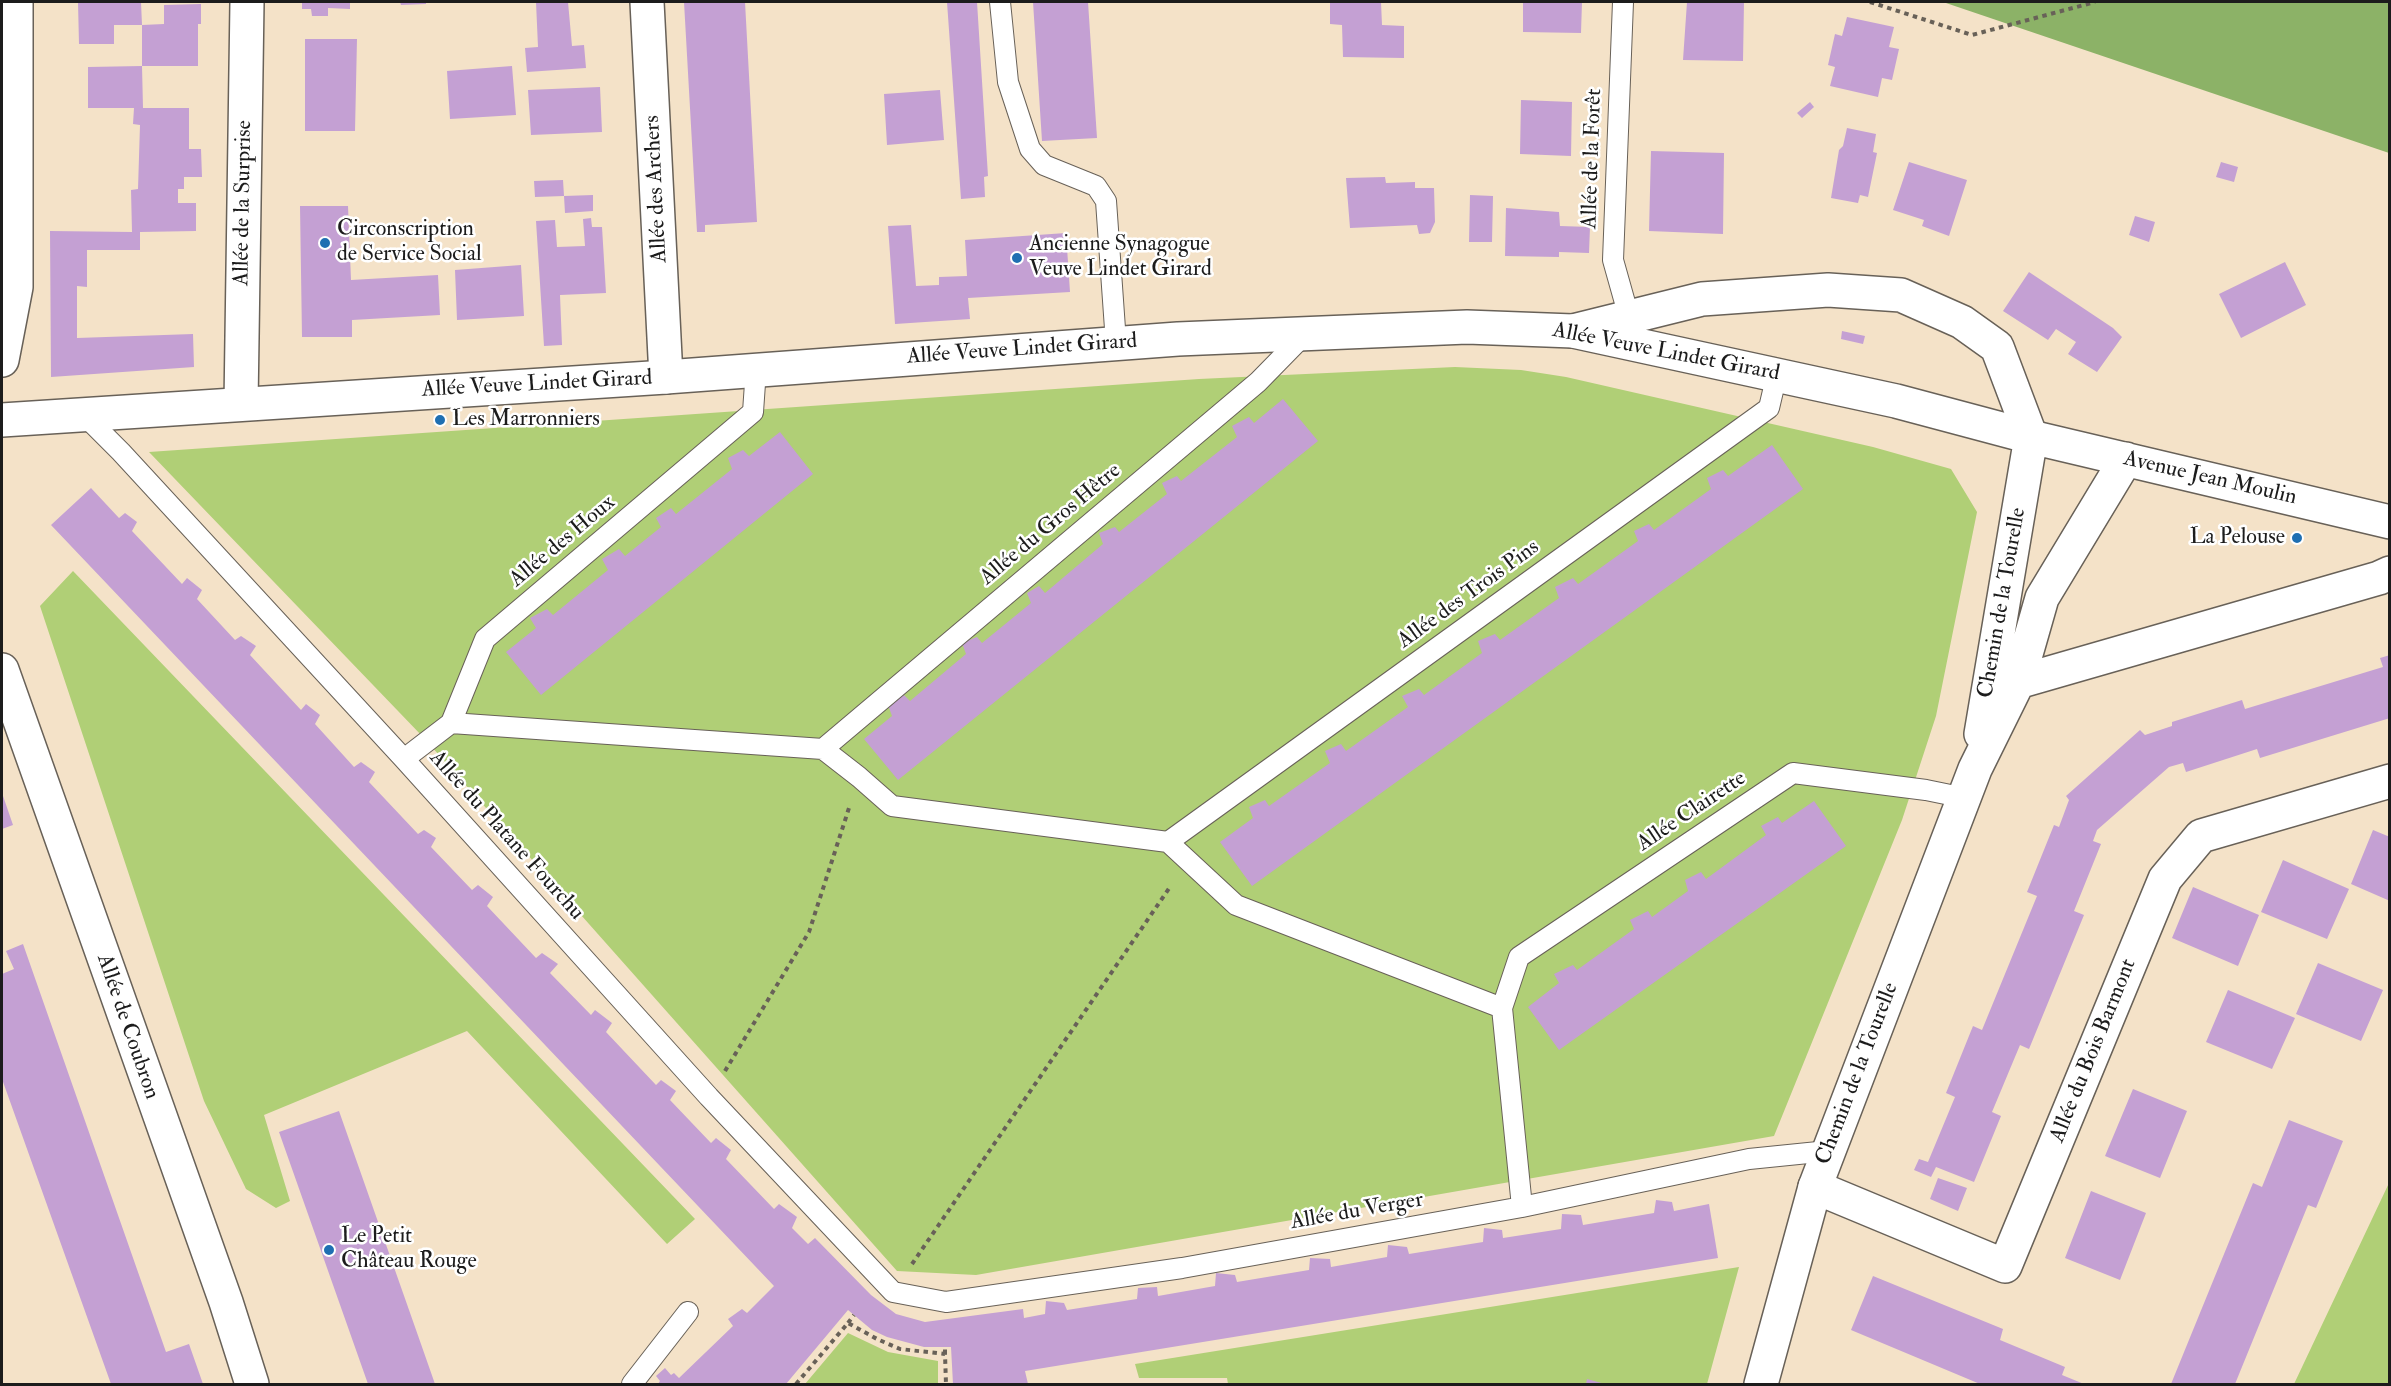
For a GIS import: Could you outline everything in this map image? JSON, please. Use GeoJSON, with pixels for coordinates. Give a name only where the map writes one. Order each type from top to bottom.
{"type":"FeatureCollection","features":[{"type":"Feature","properties":{"kind":"street"},"geometry":{"type":"LineString","coordinates":[[2,360],[16,287],[16,2]]}},
{"type":"Feature","properties":{"kind":"street","name":"Allée de la Surprise"},"geometry":{"type":"LineString","coordinates":[[242,404],[247,2]]}},
{"type":"Feature","properties":{"kind":"street","name":"Allée des Archers"},"geometry":{"type":"LineString","coordinates":[[647,2],[666,377]]}},
{"type":"Feature","properties":{"kind":"street"},"geometry":{"type":"LineString","coordinates":[[1573,331],[1702,299],[1828,290],[1901,295],[1962,322],[1997,347],[2031,437]]}},
{"type":"Feature","properties":{"kind":"street","name":"Allée Veuve Lindet Girard"},"geometry":{"type":"LineString","coordinates":[[2,420],[666,377],[1116,343],[1467,327],[1573,331],[1896,400],[2031,437]]}},
{"type":"Feature","properties":{"kind":"street","name":"Avenue Jean Moulin"},"geometry":{"type":"LineString","coordinates":[[2031,437],[2390,522]]}},
{"type":"Feature","properties":{"kind":"street","name":"Chemin de la Tourelle"},"geometry":{"type":"LineString","coordinates":[[1970,784],[2031,437]]}},
{"type":"Feature","properties":{"kind":"street","name":"Chemin de la Tourelle"},"geometry":{"type":"LineString","coordinates":[[1761,1384],[1815,1187],[1970,784],[2018,682],[2042,598],[2126,459]]}},
{"type":"Feature","properties":{"kind":"street"},"geometry":{"type":"LineString","coordinates":[[2018,682],[2390,573]]}},
{"type":"Feature","properties":{"kind":"street","name":"Allée de Coubron"},"geometry":{"type":"LineString","coordinates":[[2,670],[226,1302],[252,1384]]}},
{"type":"Feature","properties":{"kind":"street","name":"Allée du Bois Barmont"},"geometry":{"type":"LineString","coordinates":[[1815,1187],[2005,1266],[2165,879],[2201,836],[2390,781]]}},
{"type":"Feature","properties":{"kind":"lane"},"geometry":{"type":"LineString","coordinates":[[1000,2],[1008,82],[1030,149],[1044,165],[1096,186],[1106,201],[1116,343]]}},
{"type":"Feature","properties":{"kind":"lane","name":"Allée de la Forêt"},"geometry":{"type":"LineString","coordinates":[[1623,2],[1613,260],[1629,317]]}},
{"type":"Feature","properties":{"kind":"lane","name":"Allée du Gros Hêtre"},"geometry":{"type":"LineString","coordinates":[[823,749],[1258,382],[1306,333]]}},
{"type":"Feature","properties":{"kind":"lane","name":"Allée des Houx"},"geometry":{"type":"LineString","coordinates":[[405,759],[451,723],[485,639],[753,412],[756,369]]}},
{"type":"Feature","properties":{"kind":"lane","name":"Allée des Trois Pins"},"geometry":{"type":"LineString","coordinates":[[1168,842],[1769,408],[1777,374]]}},
{"type":"Feature","properties":{"kind":"lane","name":"Allée du Platane Fourchu"},"geometry":{"type":"LineString","coordinates":[[83,414],[122,452],[405,759],[709,1098],[893,1292]]}},
{"type":"Feature","properties":{"kind":"lane"},"geometry":{"type":"LineString","coordinates":[[451,723],[823,749],[892,807],[1168,842],[1236,904],[1502,1008],[1522,1207]]}},
{"type":"Feature","properties":{"kind":"lane","name":"Allée Clairette"},"geometry":{"type":"LineString","coordinates":[[1502,1008],[1519,957],[1793,773],[1926,790],[1970,784]]}},
{"type":"Feature","properties":{"kind":"lane","name":"Allée du Verger"},"geometry":{"type":"LineString","coordinates":[[893,1292],[946,1302],[1182,1268],[1522,1207],[1755,1158],[1828,1151]]}},
{"type":"Feature","properties":{"kind":"lane"},"geometry":{"type":"LineString","coordinates":[[632,1384],[688,1312]]}},
{"type":"Feature","properties":{"kind":"path"},"geometry":{"type":"LineString","coordinates":[[1870,2],[1972,35],[2095,2]]}},
{"type":"Feature","properties":{"kind":"path"},"geometry":{"type":"LineString","coordinates":[[709,1098],[808,932],[859,777]]}},
{"type":"Feature","properties":{"kind":"path"},"geometry":{"type":"LineString","coordinates":[[893,1292],[1188,861]]}},
{"type":"Feature","properties":{"kind":"path"},"geometry":{"type":"LineString","coordinates":[[796,1384],[854,1315]]}},
{"type":"Feature","properties":{"kind":"path"},"geometry":{"type":"LineString","coordinates":[[848,1323],[877,1340],[900,1349],[945,1354]]}},
{"type":"Feature","properties":{"kind":"path"},"geometry":{"type":"LineString","coordinates":[[945,1347],[946,1384]]}},
{"type":"Feature","properties":{"kind":"green space"},"geometry":{"type":"Polygon","coordinates":[[[1943,2],[2389,2],[2389,153],[1943,2]]]}},
{"type":"Feature","properties":{"kind":"green space"},"geometry":{"type":"Polygon","coordinates":[[[1455,367],[1521,370],[1566,377],[1873,447],[1951,469],[1977,512],[1936,716],[1902,820],[1774,1136],[976,1275],[897,1271],[423,737],[149,452],[1199,379],[1455,367]]]}},
{"type":"Feature","properties":{"kind":"green space"},"geometry":{"type":"Polygon","coordinates":[[[73,571],[695,1219],[667,1244],[467,1031],[264,1115],[290,1201],[276,1208],[246,1189],[204,1101],[40,606],[73,571]]]}},
{"type":"Feature","properties":{"kind":"green space"},"geometry":{"type":"Polygon","coordinates":[[[2389,1183],[2389,1384],[2294,1384],[2389,1183]]]}},
{"type":"Feature","properties":{"kind":"green space"},"geometry":{"type":"Polygon","coordinates":[[[1739,1267],[1707,1384],[1228,1384],[1227,1378],[1139,1378],[1135,1364],[1739,1267]]]}},
{"type":"Feature","properties":{"kind":"green space"},"geometry":{"type":"Polygon","coordinates":[[[848,1333],[888,1352],[938,1361],[938,1384],[805,1384],[848,1333]]]}},
{"type":"Feature","properties":{"kind":"building"},"geometry":{"type":"Polygon","coordinates":[[[78,2],[141,2],[142,25],[114,25],[114,44],[79,44],[78,2]]]}},
{"type":"Feature","properties":{"kind":"building"},"geometry":{"type":"Polygon","coordinates":[[[302,2],[350,2],[350,9],[328,8],[328,16],[312,16],[311,9],[302,9],[302,2]]]}},
{"type":"Feature","properties":{"kind":"building"},"geometry":{"type":"Polygon","coordinates":[[[400,2],[426,2],[426,4],[401,5],[400,2]]]}},
{"type":"Feature","properties":{"kind":"building"},"geometry":{"type":"Polygon","coordinates":[[[536,2],[568,2],[572,46],[584,45],[586,68],[527,72],[525,48],[538,47],[536,2]]]}},
{"type":"Feature","properties":{"kind":"building"},"geometry":{"type":"Polygon","coordinates":[[[684,2],[745,2],[757,222],[705,225],[705,232],[697,232],[684,2]]]}},
{"type":"Feature","properties":{"kind":"building"},"geometry":{"type":"Polygon","coordinates":[[[947,2],[977,2],[988,176],[984,177],[985,197],[961,199],[947,2]]]}},
{"type":"Feature","properties":{"kind":"building"},"geometry":{"type":"Polygon","coordinates":[[[1033,2],[1088,2],[1097,138],[1042,141],[1033,2]]]}},
{"type":"Feature","properties":{"kind":"building"},"geometry":{"type":"Polygon","coordinates":[[[1330,2],[1381,2],[1382,25],[1404,26],[1404,58],[1343,57],[1342,25],[1330,24],[1330,2]]]}},
{"type":"Feature","properties":{"kind":"building"},"geometry":{"type":"Polygon","coordinates":[[[1523,2],[1582,2],[1581,33],[1523,32],[1523,2]]]}},
{"type":"Feature","properties":{"kind":"building"},"geometry":{"type":"Polygon","coordinates":[[[1687,2],[1744,2],[1743,61],[1683,60],[1687,2]]]}},
{"type":"Feature","properties":{"kind":"building"},"geometry":{"type":"Polygon","coordinates":[[[201,4],[201,24],[198,24],[198,66],[142,66],[142,25],[164,24],[164,5],[201,4]]]}},
{"type":"Feature","properties":{"kind":"building"},"geometry":{"type":"Polygon","coordinates":[[[1847,17],[1894,27],[1889,47],[1899,49],[1892,80],[1882,78],[1878,97],[1830,86],[1835,67],[1828,65],[1835,34],[1842,36],[1847,17]]]}},
{"type":"Feature","properties":{"kind":"building"},"geometry":{"type":"Polygon","coordinates":[[[305,39],[357,39],[355,131],[305,131],[305,39]]]}},
{"type":"Feature","properties":{"kind":"building"},"geometry":{"type":"Polygon","coordinates":[[[142,66],[143,108],[189,108],[189,149],[201,149],[202,177],[184,177],[184,189],[178,189],[178,203],[196,203],[196,231],[140,232],[140,250],[87,250],[87,287],[77,286],[77,338],[193,334],[194,367],[51,377],[50,231],[132,232],[131,190],[138,189],[140,125],[133,124],[134,108],[88,108],[88,67],[142,66]]]}},
{"type":"Feature","properties":{"kind":"building"},"geometry":{"type":"Polygon","coordinates":[[[512,66],[516,115],[450,119],[447,71],[512,66]]]}},
{"type":"Feature","properties":{"kind":"building"},"geometry":{"type":"Polygon","coordinates":[[[600,87],[602,132],[531,135],[528,90],[600,87]]]}},
{"type":"Feature","properties":{"kind":"building"},"geometry":{"type":"Polygon","coordinates":[[[940,90],[944,140],[887,145],[884,94],[940,90]]]}},
{"type":"Feature","properties":{"kind":"building"},"geometry":{"type":"Polygon","coordinates":[[[1521,100],[1572,102],[1571,156],[1520,154],[1521,100]]]}},
{"type":"Feature","properties":{"kind":"building"},"geometry":{"type":"Polygon","coordinates":[[[1810,102],[1814,107],[1802,118],[1797,113],[1810,102]]]}},
{"type":"Feature","properties":{"kind":"building"},"geometry":{"type":"Polygon","coordinates":[[[1847,128],[1876,134],[1873,152],[1877,153],[1868,197],[1860,195],[1858,203],[1831,198],[1839,150],[1843,146],[1847,128]]]}},
{"type":"Feature","properties":{"kind":"building"},"geometry":{"type":"Polygon","coordinates":[[[1651,151],[1724,153],[1723,234],[1649,231],[1651,151]]]}},
{"type":"Feature","properties":{"kind":"building"},"geometry":{"type":"Polygon","coordinates":[[[1909,162],[1967,180],[1949,236],[1922,226],[1924,220],[1893,210],[1909,162]]]}},
{"type":"Feature","properties":{"kind":"building"},"geometry":{"type":"Polygon","coordinates":[[[2221,162],[2238,167],[2234,182],[2216,177],[2221,162]]]}},
{"type":"Feature","properties":{"kind":"building"},"geometry":{"type":"Polygon","coordinates":[[[1385,177],[1386,183],[1415,182],[1415,188],[1434,188],[1435,222],[1430,233],[1419,234],[1417,225],[1350,228],[1346,178],[1385,177]]]}},
{"type":"Feature","properties":{"kind":"building"},"geometry":{"type":"Polygon","coordinates":[[[563,180],[564,196],[535,197],[534,181],[563,180]]]}},
{"type":"Feature","properties":{"kind":"building"},"geometry":{"type":"Polygon","coordinates":[[[593,195],[593,211],[565,213],[564,196],[593,195]]]}},
{"type":"Feature","properties":{"kind":"building"},"geometry":{"type":"Polygon","coordinates":[[[1470,195],[1493,196],[1492,242],[1469,242],[1470,195]]]}},
{"type":"Feature","properties":{"kind":"building","name":"Circonscription de Service Social"},"geometry":{"type":"Polygon","coordinates":[[[300,206],[348,206],[351,280],[438,275],[440,315],[352,320],[352,337],[302,337],[300,206]]]}},
{"type":"Feature","properties":{"kind":"building"},"geometry":{"type":"Polygon","coordinates":[[[1506,208],[1559,212],[1560,226],[1590,227],[1589,253],[1559,252],[1559,257],[1505,256],[1506,208]]]}},
{"type":"Feature","properties":{"kind":"building"},"geometry":{"type":"Polygon","coordinates":[[[2135,216],[2155,222],[2149,242],[2129,235],[2135,216]]]}},
{"type":"Feature","properties":{"kind":"building"},"geometry":{"type":"Polygon","coordinates":[[[591,218],[592,227],[602,227],[606,293],[560,295],[562,345],[544,346],[536,221],[555,220],[557,247],[585,246],[583,219],[591,218]]]}},
{"type":"Feature","properties":{"kind":"building"},"geometry":{"type":"Polygon","coordinates":[[[911,225],[916,286],[939,285],[939,277],[967,276],[965,240],[1066,233],[1070,292],[968,298],[970,319],[895,324],[888,226],[911,225]]]}},
{"type":"Feature","properties":{"kind":"building"},"geometry":{"type":"Polygon","coordinates":[[[2285,262],[2306,305],[2241,338],[2219,294],[2285,262]]]}},
{"type":"Feature","properties":{"kind":"building"},"geometry":{"type":"Polygon","coordinates":[[[521,265],[524,316],[457,320],[455,270],[521,265]]]}},
{"type":"Feature","properties":{"kind":"building"},"geometry":{"type":"Polygon","coordinates":[[[2029,272],[2113,328],[2122,337],[2097,372],[2068,354],[2076,342],[2056,329],[2048,340],[2003,311],[2029,272]]]}},
{"type":"Feature","properties":{"kind":"building"},"geometry":{"type":"Polygon","coordinates":[[[1842,331],[1865,336],[1863,344],[1841,339],[1842,331]]]}},
{"type":"Feature","properties":{"kind":"building"},"geometry":{"type":"Polygon","coordinates":[[[1283,399],[1318,441],[898,780],[864,739],[892,716],[888,705],[904,695],[910,701],[966,654],[962,643],[977,637],[982,643],[1031,603],[1027,593],[1039,586],[1045,593],[1103,544],[1099,533],[1115,527],[1119,532],[1167,494],[1162,483],[1177,476],[1181,481],[1237,437],[1232,426],[1249,417],[1254,423],[1283,399]]]}},
{"type":"Feature","properties":{"kind":"building"},"geometry":{"type":"Polygon","coordinates":[[[780,432],[813,474],[541,695],[506,652],[536,628],[530,618],[547,609],[553,615],[608,570],[602,559],[619,549],[625,556],[661,527],[656,518],[671,508],[676,514],[732,469],[728,458],[743,450],[749,456],[780,432]]]}},
{"type":"Feature","properties":{"kind":"building"},"geometry":{"type":"Polygon","coordinates":[[[1772,445],[1803,489],[1252,886],[1220,842],[1253,818],[1249,807],[1265,800],[1269,806],[1330,763],[1325,751],[1341,744],[1346,751],[1408,707],[1402,696],[1419,689],[1424,695],[1482,653],[1478,641],[1495,634],[1500,640],[1559,598],[1555,587],[1573,578],[1578,584],[1638,541],[1634,531],[1649,524],[1654,530],[1711,489],[1707,478],[1723,470],[1728,476],[1772,445]]]}},
{"type":"Feature","properties":{"kind":"building"},"geometry":{"type":"Polygon","coordinates":[[[91,488],[119,518],[125,513],[137,522],[132,531],[182,584],[187,578],[202,590],[197,599],[235,640],[241,636],[256,646],[250,655],[301,710],[306,704],[320,715],[315,724],[354,767],[361,762],[375,772],[369,782],[418,834],[424,830],[436,838],[431,847],[472,890],[478,885],[493,897],[487,906],[536,958],[542,953],[558,964],[550,973],[591,1015],[595,1010],[612,1023],[606,1032],[656,1085],[661,1080],[676,1091],[670,1100],[711,1143],[716,1138],[731,1150],[726,1159],[774,1209],[779,1204],[797,1217],[792,1228],[808,1244],[815,1238],[871,1295],[896,1314],[925,1322],[1023,1309],[1024,1318],[1045,1314],[1046,1301],[1064,1303],[1067,1310],[1137,1299],[1138,1288],[1157,1287],[1158,1296],[1215,1286],[1216,1273],[1235,1275],[1237,1282],[1309,1270],[1310,1258],[1330,1259],[1331,1267],[1387,1257],[1388,1245],[1407,1247],[1409,1254],[1483,1242],[1484,1228],[1502,1230],[1503,1238],[1561,1229],[1562,1214],[1581,1215],[1583,1225],[1654,1213],[1656,1200],[1672,1202],[1674,1211],[1709,1204],[1718,1258],[1025,1371],[1028,1384],[953,1384],[951,1347],[924,1347],[887,1337],[872,1330],[848,1310],[786,1384],[658,1384],[660,1381],[656,1376],[665,1368],[671,1375],[674,1373],[679,1378],[733,1326],[728,1319],[742,1309],[747,1313],[774,1286],[51,525],[91,488]]]}},
{"type":"Feature","properties":{"kind":"building"},"geometry":{"type":"Polygon","coordinates":[[[2390,655],[2390,718],[2260,758],[2257,749],[2186,772],[2183,763],[2169,767],[2097,830],[2093,841],[2101,844],[2074,911],[2084,915],[2029,1049],[2020,1045],[1992,1112],[2001,1116],[1974,1182],[1936,1167],[1931,1177],[1914,1170],[1919,1159],[1928,1162],[1955,1097],[1946,1093],[1973,1026],[1982,1030],[2037,896],[2027,892],[2054,825],[2059,827],[2069,800],[2066,796],[2140,730],[2145,735],[2172,726],[2172,722],[2242,700],[2245,709],[2383,667],[2380,658],[2390,655]]]}},
{"type":"Feature","properties":{"kind":"building"},"geometry":{"type":"Polygon","coordinates":[[[2,793],[13,825],[2,829],[2,793]]]}},
{"type":"Feature","properties":{"kind":"building"},"geometry":{"type":"Polygon","coordinates":[[[1814,801],[1846,846],[1559,1050],[1528,1007],[1559,983],[1554,974],[1573,965],[1577,970],[1634,929],[1630,920],[1648,911],[1652,917],[1688,891],[1685,880],[1701,872],[1706,879],[1766,835],[1761,826],[1778,817],[1782,823],[1814,801]]]}},
{"type":"Feature","properties":{"kind":"building"},"geometry":{"type":"Polygon","coordinates":[[[2373,830],[2390,837],[2390,901],[2351,884],[2373,830]]]}},
{"type":"Feature","properties":{"kind":"building"},"geometry":{"type":"Polygon","coordinates":[[[2283,860],[2349,889],[2327,939],[2261,912],[2283,860]]]}},
{"type":"Feature","properties":{"kind":"building"},"geometry":{"type":"Polygon","coordinates":[[[2193,887],[2259,915],[2238,966],[2172,938],[2193,887]]]}},
{"type":"Feature","properties":{"kind":"building"},"geometry":{"type":"Polygon","coordinates":[[[23,944],[166,1352],[189,1344],[203,1384],[111,1384],[2,1079],[2,974],[14,969],[6,951],[23,944]]]}},
{"type":"Feature","properties":{"kind":"building"},"geometry":{"type":"Polygon","coordinates":[[[2318,963],[2383,990],[2361,1041],[2296,1014],[2318,963]]]}},
{"type":"Feature","properties":{"kind":"building"},"geometry":{"type":"Polygon","coordinates":[[[2228,990],[2295,1018],[2272,1069],[2206,1042],[2228,990]]]}},
{"type":"Feature","properties":{"kind":"building"},"geometry":{"type":"Polygon","coordinates":[[[2133,1089],[2187,1111],[2160,1178],[2105,1156],[2133,1089]]]}},
{"type":"Feature","properties":{"kind":"building"},"geometry":{"type":"Polygon","coordinates":[[[339,1111],[435,1384],[368,1384],[279,1132],[339,1111]]]}},
{"type":"Feature","properties":{"kind":"building"},"geometry":{"type":"Polygon","coordinates":[[[2289,1120],[2343,1141],[2316,1208],[2308,1205],[2235,1384],[2171,1384],[2253,1183],[2262,1187],[2289,1120]]]}},
{"type":"Feature","properties":{"kind":"building"},"geometry":{"type":"Polygon","coordinates":[[[1938,1178],[1967,1188],[1958,1211],[1930,1199],[1938,1178]]]}},
{"type":"Feature","properties":{"kind":"building"},"geometry":{"type":"Polygon","coordinates":[[[2091,1191],[2146,1213],[2120,1280],[2065,1258],[2091,1191]]]}},
{"type":"Feature","properties":{"kind":"building"},"geometry":{"type":"Polygon","coordinates":[[[1873,1276],[2003,1329],[2000,1340],[2065,1367],[2062,1375],[2084,1384],[1980,1384],[1851,1330],[1873,1276]]]}},
{"type":"Feature","properties":{"kind":"building"},"geometry":{"type":"Polygon","coordinates":[[[1587,1379],[1605,1384],[1586,1384],[1587,1379]]]}},
{"type":"Feature","properties":{"kind":"place","name":"Circonscription de Service Social"},"geometry":{"type":"Point","coordinates":[325,243]}},
{"type":"Feature","properties":{"kind":"place","name":"Ancienne Synagogue Veuve Lindet Girard"},"geometry":{"type":"Point","coordinates":[1017,258]}},
{"type":"Feature","properties":{"kind":"place","name":"Les Marronniers"},"geometry":{"type":"Point","coordinates":[440,420]}},
{"type":"Feature","properties":{"kind":"place","name":"La Pelouse"},"geometry":{"type":"Point","coordinates":[2297,538]}},
{"type":"Feature","properties":{"kind":"place","name":"Le Petit Château Rouge"},"geometry":{"type":"Point","coordinates":[329,1250]}}]}
